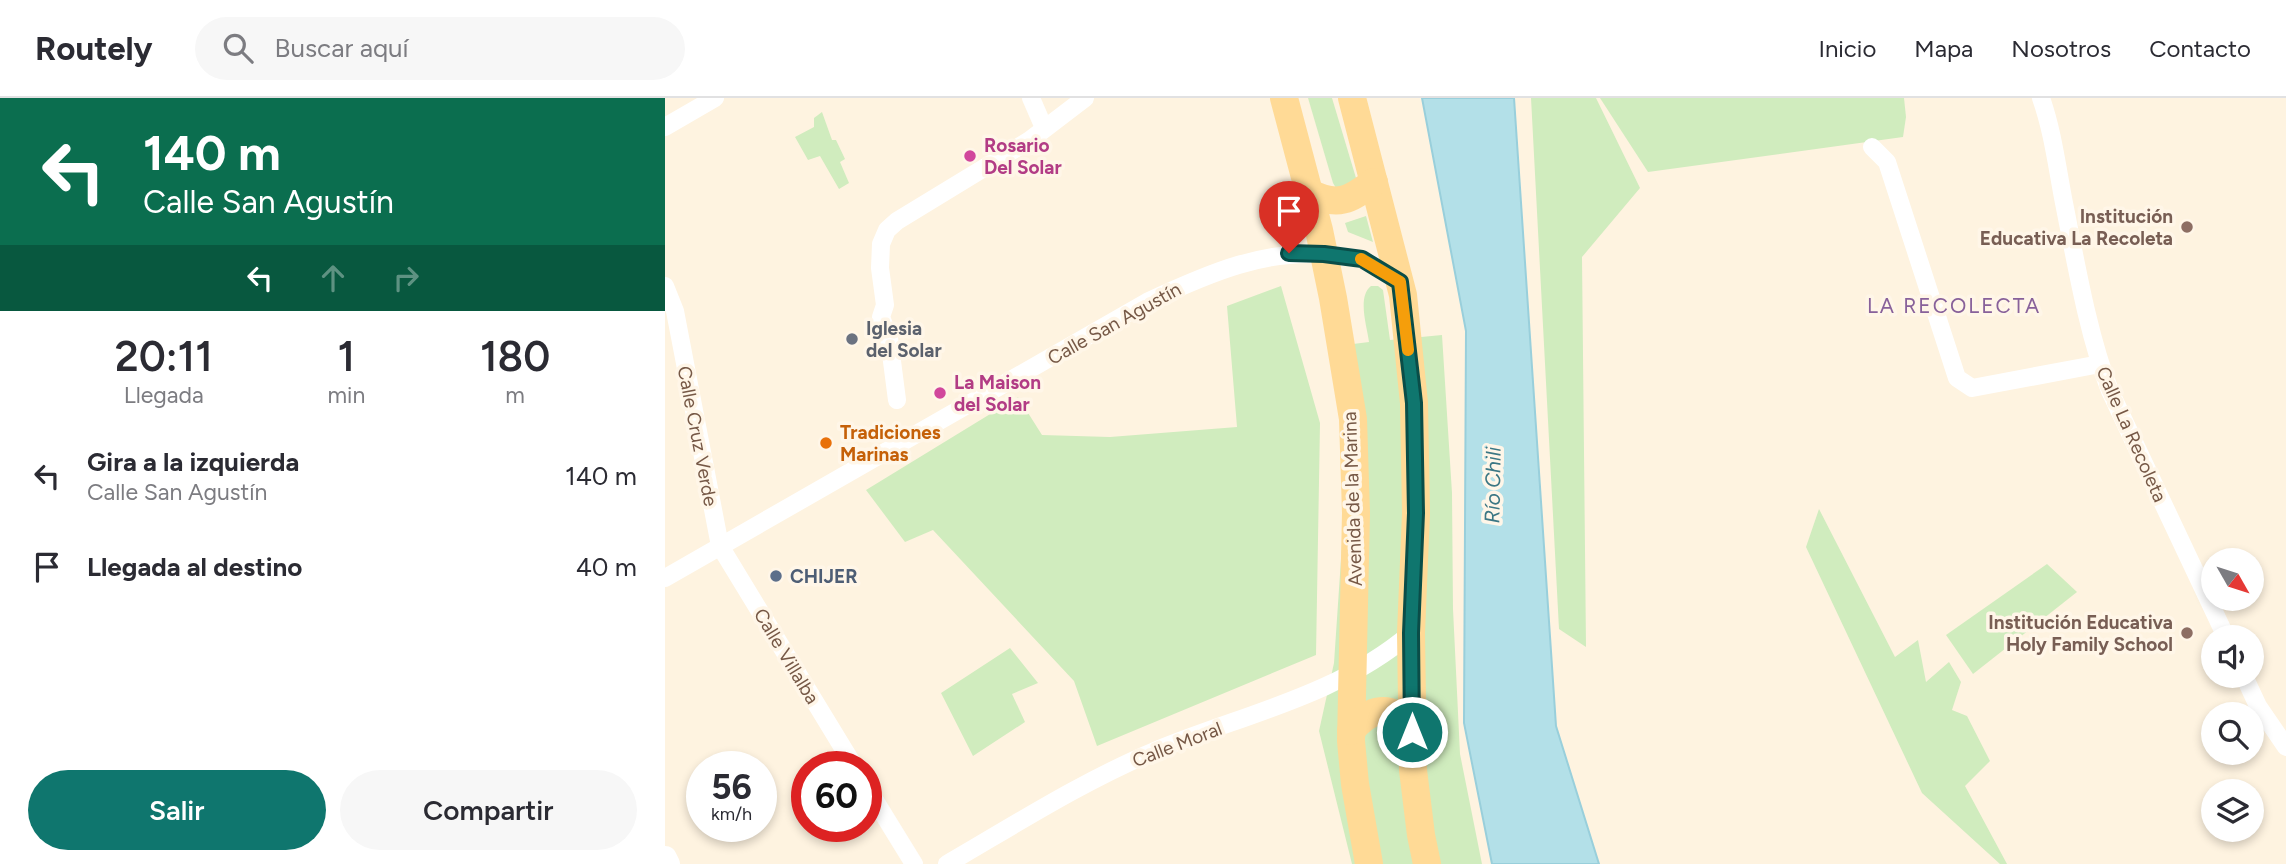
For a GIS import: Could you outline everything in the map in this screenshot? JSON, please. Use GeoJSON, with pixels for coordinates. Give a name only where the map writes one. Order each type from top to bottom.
{"type":"FeatureCollection","features":[{"type":"Feature","properties":{"kind":"main road","name":"Avenida de la Marina"},"geometry":{"type":"LineString","coordinates":[[1284,98],[1324,254],[1353,419],[1356,513],[1351,731],[1355,784],[1370,864]]}},
{"type":"Feature","properties":{"kind":"main road"},"geometry":{"type":"LineString","coordinates":[[1352,98],[1400,282],[1414,403],[1416,513],[1411,633],[1413,770],[1427,864]]}},
{"type":"Feature","properties":{"kind":"main road"},"geometry":{"type":"LineString","coordinates":[[1310,193],[1325,201],[1347,199],[1374,182]]}},
{"type":"Feature","properties":{"kind":"main road"},"geometry":{"type":"LineString","coordinates":[[1351,731],[1369,714],[1382,710],[1404,718],[1412,726]]}},
{"type":"Feature","properties":{"kind":"street"},"geometry":{"type":"LineString","coordinates":[[665,127],[715,98]]}},
{"type":"Feature","properties":{"kind":"street"},"geometry":{"type":"LineString","coordinates":[[1031,98],[1044,128]]}},
{"type":"Feature","properties":{"kind":"street"},"geometry":{"type":"LineString","coordinates":[[897,400],[889,338],[881,317],[885,307],[879,261],[884,234],[897,221],[1030,140],[1085,98]]}},
{"type":"Feature","properties":{"kind":"street","name":"Calle La Recoleta"},"geometry":{"type":"LineString","coordinates":[[2041,98],[2050,124],[2064,202],[2100,365],[2220,625]]}},
{"type":"Feature","properties":{"kind":"street"},"geometry":{"type":"LineString","coordinates":[[1872,147],[1887,162],[1958,378],[1972,388],[2100,365]]}},
{"type":"Feature","properties":{"kind":"street","name":"Calle San Agustín"},"geometry":{"type":"LineString","coordinates":[[665,578],[1147,302],[1193,280],[1229,267],[1289,253],[1362,259],[1400,282]]}},
{"type":"Feature","properties":{"kind":"street","name":"Calle Cruz Verde"},"geometry":{"type":"LineString","coordinates":[[665,286],[675,311],[720,546]]}},
{"type":"Feature","properties":{"kind":"street","name":"Calle Villalba"},"geometry":{"type":"LineString","coordinates":[[720,546],[845,751]]}},
{"type":"Feature","properties":{"kind":"street","name":"Calle Moral"},"geometry":{"type":"LineString","coordinates":[[947,864],[1108,772],[1160,749],[1291,702],[1352,674],[1411,633]]}},
{"type":"Feature","properties":{"kind":"street"},"geometry":{"type":"LineString","coordinates":[[2250,688],[2286,747]]}},
{"type":"Feature","properties":{"kind":"street"},"geometry":{"type":"LineString","coordinates":[[882,813],[913,864]]}},
{"type":"Feature","properties":{"kind":"street"},"geometry":{"type":"LineString","coordinates":[[665,858],[669,864]]}},
{"type":"Feature","properties":{"kind":"green space"},"geometry":{"type":"Polygon","coordinates":[[[1308,98],[1332,98],[1356,178],[1354,183],[1336,188],[1333,183],[1308,98]]]}},
{"type":"Feature","properties":{"kind":"green space"},"geometry":{"type":"Polygon","coordinates":[[[1531,98],[1596,98],[1640,188],[1582,257],[1586,647],[1559,629],[1531,98]]]}},
{"type":"Feature","properties":{"kind":"green space"},"geometry":{"type":"Polygon","coordinates":[[[1600,98],[1904,98],[1906,117],[1903,137],[1648,172],[1600,98]]]}},
{"type":"Feature","properties":{"kind":"green space"},"geometry":{"type":"Polygon","coordinates":[[[822,112],[832,140],[836,140],[845,159],[840,162],[849,183],[839,189],[820,156],[808,160],[795,137],[814,127],[814,118],[822,112]]]}},
{"type":"Feature","properties":{"kind":"green space"},"geometry":{"type":"Polygon","coordinates":[[[1366,216],[1373,242],[1348,232],[1345,223],[1366,216]]]}},
{"type":"Feature","properties":{"kind":"green space"},"geometry":{"type":"Polygon","coordinates":[[[1281,286],[1320,423],[1316,655],[1097,746],[1074,681],[933,530],[905,542],[866,490],[1018,397],[1042,435],[1110,437],[1237,427],[1227,306],[1281,286]]]}},
{"type":"Feature","properties":{"kind":"green space"},"geometry":{"type":"Polygon","coordinates":[[[1371,286],[1378,286],[1383,290],[1390,340],[1442,335],[1452,493],[1453,609],[1460,754],[1482,864],[1352,864],[1319,731],[1334,663],[1344,515],[1343,418],[1329,347],[1369,342],[1364,304],[1371,286]]]}},
{"type":"Feature","properties":{"kind":"green space"},"geometry":{"type":"Polygon","coordinates":[[[1819,509],[1895,657],[1918,640],[1926,682],[1949,662],[1961,682],[1952,710],[1967,716],[1990,761],[1965,786],[2007,864],[2000,864],[1922,793],[1806,547],[1819,509]]]}},
{"type":"Feature","properties":{"kind":"green space"},"geometry":{"type":"Polygon","coordinates":[[[2047,564],[2077,592],[1973,674],[1946,635],[2047,564]]]}},
{"type":"Feature","properties":{"kind":"green space"},"geometry":{"type":"Polygon","coordinates":[[[1010,648],[1038,683],[1012,694],[1025,722],[973,756],[941,693],[1010,648]]]}},
{"type":"Feature","properties":{"kind":"water","name":"Río Chili"},"geometry":{"type":"Polygon","coordinates":[[[1422,98],[1514,98],[1556,726],[1599,864],[1492,864],[1464,723],[1466,331],[1422,98]]]}},
{"type":"Feature","properties":{"kind":"slow traffic"},"geometry":{"type":"LineString","coordinates":[[1361,259],[1400,282],[1408,350]]}},
{"type":"Feature","properties":{"kind":"place","name":"Rosario Del Solar"},"geometry":{"type":"Point","coordinates":[970,156]}},
{"type":"Feature","properties":{"kind":"place","name":"Institución Educativa La Recoleta"},"geometry":{"type":"Point","coordinates":[2187,227]}},
{"type":"Feature","properties":{"kind":"place","name":"Iglesia del Solar"},"geometry":{"type":"Point","coordinates":[852,339]}},
{"type":"Feature","properties":{"kind":"place","name":"La Maison del Solar"},"geometry":{"type":"Point","coordinates":[940,393]}},
{"type":"Feature","properties":{"kind":"place","name":"Tradiciones Marinas"},"geometry":{"type":"Point","coordinates":[826,443]}},
{"type":"Feature","properties":{"kind":"place","name":"CHIJER"},"geometry":{"type":"Point","coordinates":[776,576]}},
{"type":"Feature","properties":{"kind":"place","name":"Institución Educativa Holy Family School"},"geometry":{"type":"Point","coordinates":[2187,633]}},
{"type":"Feature","properties":{"kind":"district","name":"LA RECOLECTA"},"geometry":{"type":"Point","coordinates":[1954,306]}},
{"type":"Feature","properties":{"kind":"route"},"geometry":{"type":"LineString","coordinates":[[1289,253],[1362,259],[1400,282],[1414,403],[1416,513],[1411,633],[1412,732]]}}]}
